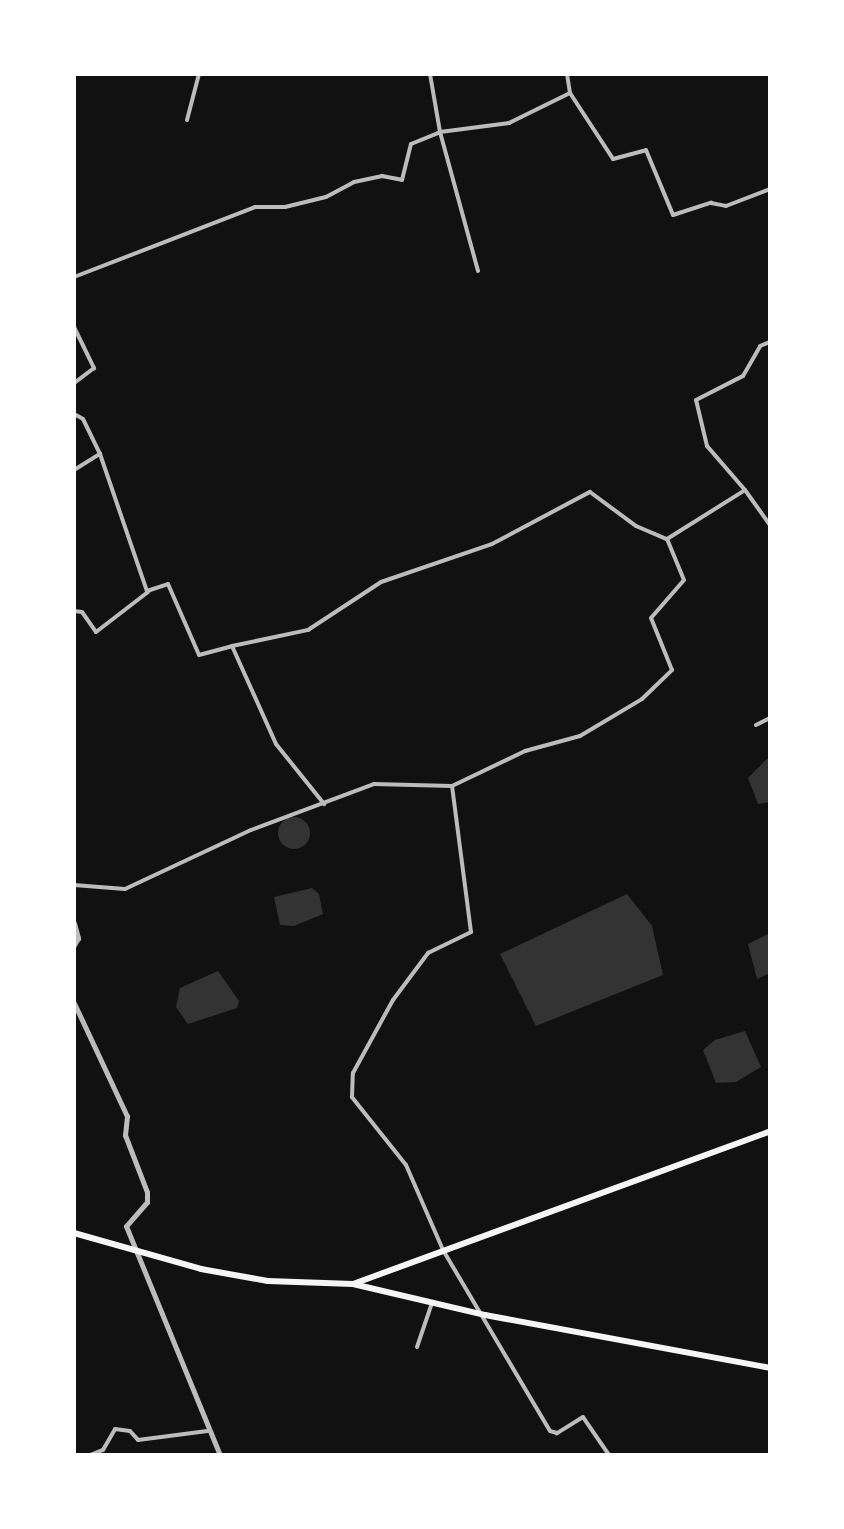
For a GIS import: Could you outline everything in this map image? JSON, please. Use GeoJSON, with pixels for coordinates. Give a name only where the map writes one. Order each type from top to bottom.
{"type":"FeatureCollection","features":[{"type":"Feature","properties":{"kind":"main road"},"geometry":{"type":"LineString","coordinates":[[353,1284],[770,1131]]}},
{"type":"Feature","properties":{"kind":"main road"},"geometry":{"type":"LineString","coordinates":[[74,1233],[141,1256],[268,1281],[353,1284],[485,1315],[770,1368]]}},
{"type":"Feature","properties":{"kind":"street"},"geometry":{"type":"LineString","coordinates":[[187,120],[199,74]]}},
{"type":"Feature","properties":{"kind":"street"},"geometry":{"type":"LineString","coordinates":[[430,74],[440,132],[478,271]]}},
{"type":"Feature","properties":{"kind":"street"},"geometry":{"type":"LineString","coordinates":[[567,74],[570,93],[613,159],[646,150],[673,215],[711,203],[726,206],[770,189]]}},
{"type":"Feature","properties":{"kind":"street"},"geometry":{"type":"LineString","coordinates":[[74,277],[255,207],[285,207],[326,197],[354,182],[382,176],[402,180],[411,144],[440,132],[509,123],[570,93]]}},
{"type":"Feature","properties":{"kind":"street"},"geometry":{"type":"LineString","coordinates":[[74,327],[94,368],[74,383]]}},
{"type":"Feature","properties":{"kind":"street"},"geometry":{"type":"LineString","coordinates":[[770,342],[760,346],[743,376],[696,400],[707,446],[770,525]]}},
{"type":"Feature","properties":{"kind":"street"},"geometry":{"type":"LineString","coordinates":[[74,414],[83,419],[100,454],[148,592]]}},
{"type":"Feature","properties":{"kind":"street"},"geometry":{"type":"LineString","coordinates":[[74,470],[100,454]]}},
{"type":"Feature","properties":{"kind":"street"},"geometry":{"type":"LineString","coordinates":[[667,539],[745,490]]}},
{"type":"Feature","properties":{"kind":"street"},"geometry":{"type":"LineString","coordinates":[[74,611],[82,612],[96,632],[148,592],[168,584],[199,655],[308,630],[381,582],[492,544],[590,492],[636,526],[667,539],[684,580],[651,618],[670,672],[642,699],[580,736],[525,751],[452,786],[374,784],[251,830],[125,889],[74,885]]}},
{"type":"Feature","properties":{"kind":"street"},"geometry":{"type":"LineString","coordinates":[[232,646],[276,744],[324,804]]}},
{"type":"Feature","properties":{"kind":"street"},"geometry":{"type":"LineString","coordinates":[[756,725],[770,718]]}},
{"type":"Feature","properties":{"kind":"street"},"geometry":{"type":"LineString","coordinates":[[452,786],[471,932],[428,953],[393,1000],[356,1061],[352,1097],[406,1165],[443,1250],[485,1315],[550,1431],[557,1433],[583,1417],[609,1455]]}},
{"type":"Feature","properties":{"kind":"street"},"geometry":{"type":"LineString","coordinates":[[74,923],[78,938],[74,945]]}},
{"type":"Feature","properties":{"kind":"street"},"geometry":{"type":"LineString","coordinates":[[74,1003],[127,1116],[125,1135],[147,1192],[147,1202],[126,1226],[141,1256],[207,1431],[220,1455]]}},
{"type":"Feature","properties":{"kind":"street"},"geometry":{"type":"LineString","coordinates":[[417,1347],[432,1303]]}},
{"type":"Feature","properties":{"kind":"street"},"geometry":{"type":"LineString","coordinates":[[90,1455],[103,1450],[115,1429],[130,1431],[138,1440],[207,1431]]}},
{"type":"Feature","properties":{"kind":"shaded area"},"geometry":{"type":"Polygon","coordinates":[[[770,756],[770,802],[758,804],[748,778],[770,756]]]}},
{"type":"Feature","properties":{"kind":"shaded area"},"geometry":{"type":"Polygon","coordinates":[[[294,817],[305,822],[310,833],[305,844],[294,849],[283,844],[278,833],[283,822],[294,817]]]}},
{"type":"Feature","properties":{"kind":"shaded area"},"geometry":{"type":"Polygon","coordinates":[[[312,888],[319,894],[323,914],[294,926],[280,925],[274,897],[312,888]]]}},
{"type":"Feature","properties":{"kind":"shaded area"},"geometry":{"type":"Polygon","coordinates":[[[627,894],[652,926],[663,975],[536,1026],[500,954],[627,894]]]}},
{"type":"Feature","properties":{"kind":"shaded area"},"geometry":{"type":"Polygon","coordinates":[[[770,933],[770,973],[757,979],[748,944],[770,933]]]}},
{"type":"Feature","properties":{"kind":"shaded area"},"geometry":{"type":"Polygon","coordinates":[[[218,971],[239,1001],[237,1008],[188,1024],[176,1007],[180,988],[218,971]]]}},
{"type":"Feature","properties":{"kind":"shaded area"},"geometry":{"type":"Polygon","coordinates":[[[745,1031],[761,1067],[736,1082],[716,1083],[703,1050],[715,1040],[745,1031]]]}}]}
